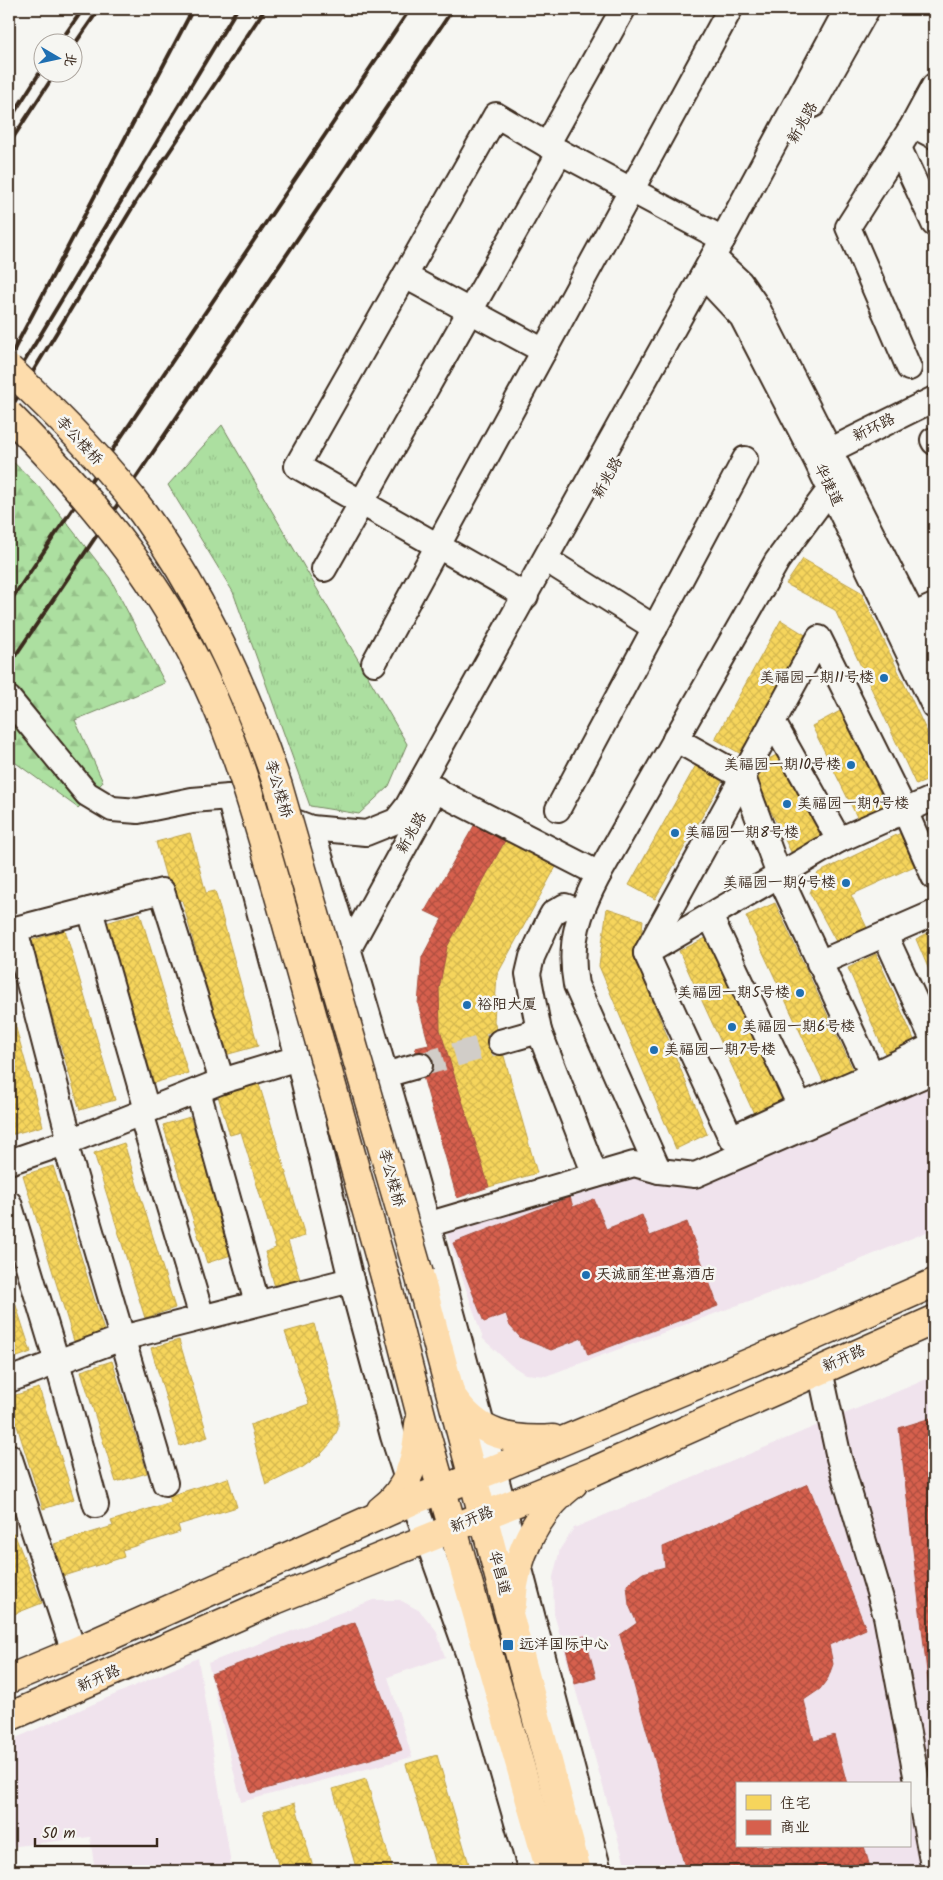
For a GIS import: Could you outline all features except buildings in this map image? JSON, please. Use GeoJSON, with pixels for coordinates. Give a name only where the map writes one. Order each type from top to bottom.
{"type":"FeatureCollection","features":[{"type":"Feature","properties":{"kind":"main road","name":"李公楼桥"},"geometry":{"type":"LineString","coordinates":[[9,369],[75,436],[142,512],[204,611],[240,688],[278,786],[419,1274]]}},
{"type":"Feature","properties":{"kind":"main road","name":"李公楼桥"},"geometry":{"type":"LineString","coordinates":[[9,415],[87,498],[125,546],[166,606],[184,637],[221,714],[257,817],[386,1280]]}},
{"type":"Feature","properties":{"kind":"main road","name":"华昌道"},"geometry":{"type":"LineString","coordinates":[[419,1274],[453,1397],[490,1484],[512,1621],[577,1871]]}},
{"type":"Feature","properties":{"kind":"main road","name":"华昌道"},"geometry":{"type":"LineString","coordinates":[[386,1280],[419,1408],[425,1499],[452,1528],[550,1871]]}},
{"type":"Feature","properties":{"kind":"main road","name":"新开路"},"geometry":{"type":"LineString","coordinates":[[9,1679],[74,1652],[364,1521],[425,1499],[490,1484],[575,1435],[809,1338],[934,1283]]}},
{"type":"Feature","properties":{"kind":"main road","name":"新开路"},"geometry":{"type":"LineString","coordinates":[[594,1470],[934,1320]]}},
{"type":"Feature","properties":{"kind":"main road"},"geometry":{"type":"LineString","coordinates":[[453,1397],[465,1415],[485,1429],[502,1436],[530,1441],[575,1435]]}},
{"type":"Feature","properties":{"kind":"main road"},"geometry":{"type":"LineString","coordinates":[[425,1499],[447,1449],[452,1419],[453,1397]]}},
{"type":"Feature","properties":{"kind":"main road"},"geometry":{"type":"LineString","coordinates":[[419,1408],[433,1433],[447,1449],[490,1484],[552,1480],[594,1470]]}},
{"type":"Feature","properties":{"kind":"main road"},"geometry":{"type":"LineString","coordinates":[[512,1621],[513,1589],[518,1565],[532,1531],[547,1509],[563,1492],[594,1470]]}},
{"type":"Feature","properties":{"kind":"main road"},"geometry":{"type":"LineString","coordinates":[[482,1630],[490,1484]]}},
{"type":"Feature","properties":{"kind":"main road","name":"新开路"},"geometry":{"type":"LineString","coordinates":[[425,1499],[452,1528],[490,1484]]}},
{"type":"Feature","properties":{"kind":"main road","name":"新开路"},"geometry":{"type":"LineString","coordinates":[[9,1718],[275,1600],[376,1560],[399,1543],[425,1499]]}},
{"type":"Feature","properties":{"kind":"street"},"geometry":{"type":"LineString","coordinates":[[324,568],[470,311],[623,9]]}},
{"type":"Feature","properties":{"kind":"street"},"geometry":{"type":"LineString","coordinates":[[374,663],[730,9]]}},
{"type":"Feature","properties":{"kind":"street","name":"新兆路"},"geometry":{"type":"LineString","coordinates":[[349,948],[558,567],[851,9]]}},
{"type":"Feature","properties":{"kind":"street"},"geometry":{"type":"LineString","coordinates":[[909,368],[848,227],[899,148],[934,86]]}},
{"type":"Feature","properties":{"kind":"street","name":"华捷道"},"geometry":{"type":"LineString","coordinates":[[405,276],[496,115],[631,190],[715,266],[740,282],[756,305],[823,454],[924,611],[934,657]]}},
{"type":"Feature","properties":{"kind":"street"},"geometry":{"type":"LineString","coordinates":[[913,125],[934,136]]}},
{"type":"Feature","properties":{"kind":"street"},"geometry":{"type":"LineString","coordinates":[[899,148],[934,224]]}},
{"type":"Feature","properties":{"kind":"street","name":"新兆路"},"geometry":{"type":"LineString","coordinates":[[229,797],[311,828],[366,833],[396,821],[407,808],[715,266]]}},
{"type":"Feature","properties":{"kind":"street"},"geometry":{"type":"LineString","coordinates":[[526,596],[297,466],[405,276],[544,351]]}},
{"type":"Feature","properties":{"kind":"street","name":"新环路"},"geometry":{"type":"LineString","coordinates":[[823,454],[934,399]]}},
{"type":"Feature","properties":{"kind":"street","name":"华捷道"},"geometry":{"type":"LineString","coordinates":[[823,454],[830,489],[934,706]]}},
{"type":"Feature","properties":{"kind":"street"},"geometry":{"type":"LineString","coordinates":[[558,809],[745,459]]}},
{"type":"Feature","properties":{"kind":"street"},"geometry":{"type":"LineString","coordinates":[[660,1171],[576,985],[572,963],[574,937],[581,912],[599,874],[675,739],[777,561],[830,489]]}},
{"type":"Feature","properties":{"kind":"street"},"geometry":{"type":"LineString","coordinates":[[558,567],[655,628]]}},
{"type":"Feature","properties":{"kind":"street"},"geometry":{"type":"LineString","coordinates":[[646,953],[819,638],[905,811],[934,877]]}},
{"type":"Feature","properties":{"kind":"street"},"geometry":{"type":"LineString","coordinates":[[9,699],[87,794],[112,809],[138,811],[192,800],[229,797],[298,1058],[351,1280],[394,1436],[425,1499],[531,1871]]}},
{"type":"Feature","properties":{"kind":"street"},"geometry":{"type":"LineString","coordinates":[[773,722],[839,840]]}},
{"type":"Feature","properties":{"kind":"street"},"geometry":{"type":"LineString","coordinates":[[675,739],[743,777],[779,875],[872,1075]]}},
{"type":"Feature","properties":{"kind":"street"},"geometry":{"type":"LineString","coordinates":[[435,790],[599,874]]}},
{"type":"Feature","properties":{"kind":"street"},"geometry":{"type":"LineString","coordinates":[[646,953],[839,840],[934,798]]}},
{"type":"Feature","properties":{"kind":"street"},"geometry":{"type":"LineString","coordinates":[[311,828],[349,948],[430,1224],[485,1429],[490,1484],[518,1565],[600,1871]]}},
{"type":"Feature","properties":{"kind":"street"},"geometry":{"type":"LineString","coordinates":[[166,1483],[122,1338],[68,1142],[15,930],[162,891],[222,1082]]}},
{"type":"Feature","properties":{"kind":"street"},"geometry":{"type":"LineString","coordinates":[[581,912],[565,906],[553,913],[532,957],[528,974],[539,1031],[595,1175]]}},
{"type":"Feature","properties":{"kind":"street"},"geometry":{"type":"LineString","coordinates":[[90,910],[144,1112],[202,1317]]}},
{"type":"Feature","properties":{"kind":"street"},"geometry":{"type":"LineString","coordinates":[[819,963],[934,913]]}},
{"type":"Feature","properties":{"kind":"street"},"geometry":{"type":"LineString","coordinates":[[710,916],[800,1106]]}},
{"type":"Feature","properties":{"kind":"street"},"geometry":{"type":"LineString","coordinates":[[885,935],[934,1042]]}},
{"type":"Feature","properties":{"kind":"street"},"geometry":{"type":"LineString","coordinates":[[273,966],[349,948]]}},
{"type":"Feature","properties":{"kind":"street"},"geometry":{"type":"LineString","coordinates":[[646,953],[731,1138],[934,1046]]}},
{"type":"Feature","properties":{"kind":"street"},"geometry":{"type":"LineString","coordinates":[[500,1042],[539,1031]]}},
{"type":"Feature","properties":{"kind":"street"},"geometry":{"type":"LineString","coordinates":[[9,1162],[68,1142],[222,1082],[298,1058]]}},
{"type":"Feature","properties":{"kind":"street"},"geometry":{"type":"LineString","coordinates":[[385,1075],[420,1065]]}},
{"type":"Feature","properties":{"kind":"street"},"geometry":{"type":"LineString","coordinates":[[430,1224],[634,1164],[660,1171],[695,1175],[934,1071]]}},
{"type":"Feature","properties":{"kind":"street"},"geometry":{"type":"LineString","coordinates":[[198,1091],[257,1303]]}},
{"type":"Feature","properties":{"kind":"street"},"geometry":{"type":"LineString","coordinates":[[9,1203],[57,1362],[96,1505]]}},
{"type":"Feature","properties":{"kind":"street"},"geometry":{"type":"LineString","coordinates":[[9,1380],[122,1338],[351,1280]]}},
{"type":"Feature","properties":{"kind":"street"},"geometry":{"type":"LineString","coordinates":[[820,1370],[839,1458],[886,1616],[934,1871]]}},
{"type":"Feature","properties":{"kind":"street"},"geometry":{"type":"LineString","coordinates":[[9,1456],[74,1652]]}},
{"type":"Feature","properties":{"kind":"shaded area"},"geometry":{"type":"Polygon","coordinates":[[[934,1080],[934,1229],[857,1261],[546,1376],[525,1374],[511,1365],[483,1339],[447,1233],[630,1169],[689,1187],[934,1080]]]}},
{"type":"Feature","properties":{"kind":"shaded area","name":"远洋国际中心"},"geometry":{"type":"Polygon","coordinates":[[[934,1376],[934,1871],[627,1871],[554,1614],[553,1577],[560,1549],[574,1528],[934,1376]]]}},
{"type":"Feature","properties":{"kind":"shaded area"},"geometry":{"type":"Polygon","coordinates":[[[373,1600],[400,1600],[420,1611],[436,1630],[445,1657],[388,1677],[412,1757],[241,1802],[208,1663],[373,1600]]]}},
{"type":"Feature","properties":{"kind":"shaded area"},"geometry":{"type":"Polygon","coordinates":[[[198,1658],[232,1870],[95,1871],[90,1837],[9,1847],[9,1741],[198,1658]]]}},
{"type":"Feature","properties":{"kind":"green space"},"geometry":{"type":"Polygon","coordinates":[[[222,425],[407,744],[389,786],[359,814],[310,806],[233,592],[168,485],[222,425]]]}},
{"type":"Feature","properties":{"kind":"green space"},"geometry":{"type":"Polygon","coordinates":[[[9,458],[38,486],[110,578],[165,683],[75,720],[103,782],[78,808],[9,758],[9,458]]]}},
{"type":"Feature","properties":{"kind":"tunnel"},"geometry":{"type":"LineString","coordinates":[[420,1065],[500,1042]]}},
{"type":"Feature","properties":{"kind":"railway"},"geometry":{"type":"LineString","coordinates":[[67,32],[83,9]]}},
{"type":"Feature","properties":{"kind":"railway"},"geometry":{"type":"LineString","coordinates":[[82,34],[99,9]]}},
{"type":"Feature","properties":{"kind":"railway"},"geometry":{"type":"LineString","coordinates":[[9,359],[193,9]]}},
{"type":"Feature","properties":{"kind":"railway"},"geometry":{"type":"LineString","coordinates":[[9,387],[237,9]]}},
{"type":"Feature","properties":{"kind":"railway"},"geometry":{"type":"LineString","coordinates":[[9,411],[137,200],[265,9]]}},
{"type":"Feature","properties":{"kind":"railway"},"geometry":{"type":"LineString","coordinates":[[9,603],[410,9]]}},
{"type":"Feature","properties":{"kind":"railway"},"geometry":{"type":"LineString","coordinates":[[9,665],[453,9]]}},
{"type":"Feature","properties":{"kind":"railway"},"geometry":{"type":"LineString","coordinates":[[9,121],[34,82]]}},
{"type":"Feature","properties":{"kind":"railway"},"geometry":{"type":"LineString","coordinates":[[9,144],[49,82]]}},
{"type":"Feature","properties":{"kind":"place","name":"美福园一期11号楼"},"geometry":{"type":"Point","coordinates":[884,678]}},
{"type":"Feature","properties":{"kind":"place","name":"美福园一期10号楼"},"geometry":{"type":"Point","coordinates":[851,765]}},
{"type":"Feature","properties":{"kind":"place","name":"美福园一期9号楼"},"geometry":{"type":"Point","coordinates":[787,804]}},
{"type":"Feature","properties":{"kind":"place","name":"美福园一期8号楼"},"geometry":{"type":"Point","coordinates":[675,833]}},
{"type":"Feature","properties":{"kind":"place","name":"美福园一期4号楼"},"geometry":{"type":"Point","coordinates":[846,883]}},
{"type":"Feature","properties":{"kind":"place","name":"美福园一期5号楼"},"geometry":{"type":"Point","coordinates":[800,993]}},
{"type":"Feature","properties":{"kind":"place","name":"裕阳大厦"},"geometry":{"type":"Point","coordinates":[467,1005]}},
{"type":"Feature","properties":{"kind":"place","name":"美福园一期6号楼"},"geometry":{"type":"Point","coordinates":[732,1027]}},
{"type":"Feature","properties":{"kind":"place","name":"美福园一期7号楼"},"geometry":{"type":"Point","coordinates":[654,1050]}},
{"type":"Feature","properties":{"kind":"place","name":"天诚丽笙世嘉酒店"},"geometry":{"type":"Point","coordinates":[586,1275]}},
{"type":"Feature","properties":{"kind":"place","name":"远洋国际中心"},"geometry":{"type":"Point","coordinates":[508,1645]}}]}
